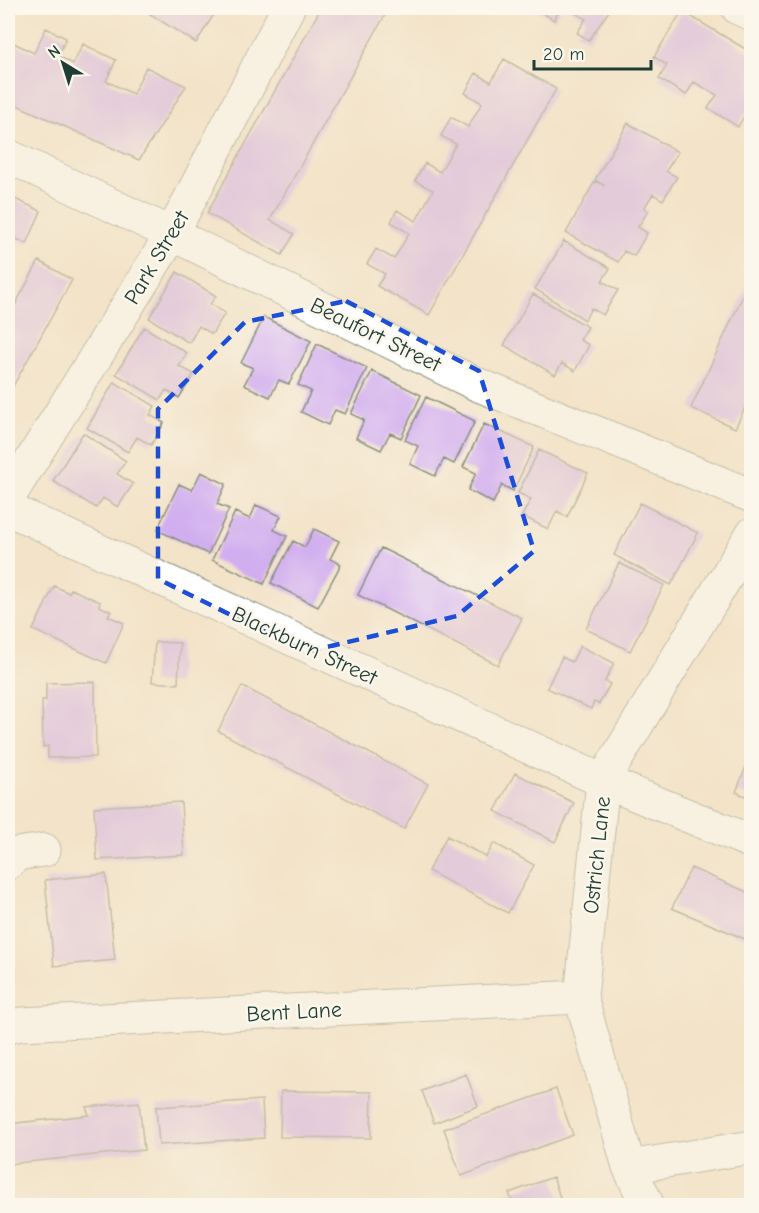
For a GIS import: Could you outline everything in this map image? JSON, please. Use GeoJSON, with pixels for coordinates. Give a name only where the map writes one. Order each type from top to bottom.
{"type":"FeatureCollection","features":[{"type":"Feature","properties":{"kind":"street","name":"Park Street"},"geometry":{"type":"LineString","coordinates":[[8,498],[172,234],[288,8]]}},
{"type":"Feature","properties":{"kind":"street"},"geometry":{"type":"LineString","coordinates":[[738,8],[752,14]]}},
{"type":"Feature","properties":{"kind":"street","name":"Beaufort Street"},"geometry":{"type":"LineString","coordinates":[[8,156],[474,382],[752,496]]}},
{"type":"Feature","properties":{"kind":"street","name":"Blackburn Street"},"geometry":{"type":"LineString","coordinates":[[8,508],[603,781],[752,842]]}},
{"type":"Feature","properties":{"kind":"street","name":"Ostrich Lane"},"geometry":{"type":"LineString","coordinates":[[648,1206],[629,1167],[581,997],[603,781],[752,534]]}},
{"type":"Feature","properties":{"kind":"street"},"geometry":{"type":"LineString","coordinates":[[8,863],[17,854],[44,850]]}},
{"type":"Feature","properties":{"kind":"street","name":"Bent Lane"},"geometry":{"type":"LineString","coordinates":[[8,1027],[21,1024],[581,997]]}},
{"type":"Feature","properties":{"kind":"street"},"geometry":{"type":"LineString","coordinates":[[629,1167],[752,1146]]}},
{"type":"Feature","properties":{"kind":"highlighted area"},"geometry":{"type":"Polygon","coordinates":[[[346,301],[479,371],[534,551],[457,616],[306,652],[158,579],[158,409],[245,322],[346,301]]]}},
{"type":"Feature","properties":{"kind":"building"},"geometry":{"type":"Polygon","coordinates":[[[154,8],[218,8],[196,43],[150,14],[154,8]]]}},
{"type":"Feature","properties":{"kind":"building"},"geometry":{"type":"Polygon","coordinates":[[[321,8],[389,8],[270,220],[294,234],[282,255],[207,213],[321,8]]]}},
{"type":"Feature","properties":{"kind":"building"},"geometry":{"type":"Polygon","coordinates":[[[534,8],[561,8],[554,20],[534,8]]]}},
{"type":"Feature","properties":{"kind":"building"},"geometry":{"type":"Polygon","coordinates":[[[567,8],[611,8],[589,40],[577,33],[586,19],[567,8]]]}},
{"type":"Feature","properties":{"kind":"building"},"geometry":{"type":"Polygon","coordinates":[[[682,11],[752,53],[752,114],[747,111],[738,127],[708,108],[717,95],[694,82],[686,95],[659,79],[667,65],[654,57],[682,11]]]}},
{"type":"Feature","properties":{"kind":"building"},"geometry":{"type":"Polygon","coordinates":[[[46,28],[66,38],[58,56],[73,64],[83,44],[116,60],[106,81],[133,94],[146,67],[186,86],[139,160],[8,101],[8,56],[12,42],[34,53],[46,28]]]}},
{"type":"Feature","properties":{"kind":"building"},"geometry":{"type":"Polygon","coordinates":[[[504,59],[556,89],[429,315],[377,286],[385,274],[367,264],[376,249],[394,259],[409,233],[391,222],[397,210],[416,221],[433,190],[415,181],[425,163],[440,172],[456,144],[441,136],[451,117],[468,127],[482,103],[465,93],[476,73],[491,82],[504,59]]]}},
{"type":"Feature","properties":{"kind":"building"},"geometry":{"type":"Polygon","coordinates":[[[628,123],[678,152],[666,171],[677,177],[663,200],[653,194],[644,208],[648,211],[638,227],[647,233],[634,256],[624,251],[618,262],[566,233],[595,181],[605,186],[595,180],[628,123]]]}},
{"type":"Feature","properties":{"kind":"building"},"geometry":{"type":"Polygon","coordinates":[[[13,198],[41,211],[27,244],[8,235],[8,210],[13,198]]]}},
{"type":"Feature","properties":{"kind":"building"},"geometry":{"type":"Polygon","coordinates":[[[564,241],[610,268],[602,281],[618,290],[603,315],[591,308],[585,320],[535,289],[564,241]]]}},
{"type":"Feature","properties":{"kind":"building"},"geometry":{"type":"Polygon","coordinates":[[[39,261],[72,280],[8,395],[8,318],[39,261]]]}},
{"type":"Feature","properties":{"kind":"building"},"geometry":{"type":"Polygon","coordinates":[[[177,272],[216,296],[210,304],[225,313],[212,334],[199,326],[189,343],[149,318],[177,272]]]}},
{"type":"Feature","properties":{"kind":"building"},"geometry":{"type":"Polygon","coordinates":[[[752,276],[752,393],[735,428],[691,408],[752,276]]]}},
{"type":"Feature","properties":{"kind":"building"},"geometry":{"type":"Polygon","coordinates":[[[533,294],[588,327],[580,340],[589,345],[575,371],[562,363],[555,375],[504,345],[533,294]]]}},
{"type":"Feature","properties":{"kind":"building"},"geometry":{"type":"Polygon","coordinates":[[[264,317],[311,341],[289,384],[279,380],[270,397],[244,385],[253,368],[241,363],[264,317]]]}},
{"type":"Feature","properties":{"kind":"building"},"geometry":{"type":"Polygon","coordinates":[[[144,327],[187,353],[179,366],[194,374],[179,398],[166,390],[160,400],[116,374],[144,327]]]}},
{"type":"Feature","properties":{"kind":"building"},"geometry":{"type":"Polygon","coordinates":[[[317,344],[367,368],[345,414],[335,410],[328,425],[301,412],[311,391],[298,385],[317,344]]]}},
{"type":"Feature","properties":{"kind":"building"},"geometry":{"type":"Polygon","coordinates":[[[372,371],[421,395],[401,438],[390,433],[381,450],[356,438],[364,420],[351,414],[372,371]]]}},
{"type":"Feature","properties":{"kind":"building"},"geometry":{"type":"Polygon","coordinates":[[[114,382],[155,406],[150,415],[164,423],[151,445],[137,437],[128,452],[87,428],[114,382]]]}},
{"type":"Feature","properties":{"kind":"building"},"geometry":{"type":"Polygon","coordinates":[[[426,397],[475,421],[454,464],[444,459],[435,476],[410,464],[418,446],[405,440],[426,397]]]}},
{"type":"Feature","properties":{"kind":"building"},"geometry":{"type":"Polygon","coordinates":[[[484,424],[534,447],[513,491],[502,485],[493,503],[468,490],[476,473],[463,467],[484,424]]]}},
{"type":"Feature","properties":{"kind":"building"},"geometry":{"type":"Polygon","coordinates":[[[83,433],[126,461],[117,474],[133,484],[118,507],[103,498],[96,508],[53,481],[83,433]]]}},
{"type":"Feature","properties":{"kind":"building"},"geometry":{"type":"Polygon","coordinates":[[[539,450],[588,473],[567,517],[557,511],[548,529],[522,516],[531,499],[518,493],[539,450]]]}},
{"type":"Feature","properties":{"kind":"building"},"geometry":{"type":"Polygon","coordinates":[[[201,472],[226,484],[217,504],[229,509],[208,554],[157,530],[179,484],[192,490],[201,472]]]}},
{"type":"Feature","properties":{"kind":"building"},"geometry":{"type":"Polygon","coordinates":[[[640,503],[698,533],[671,585],[614,555],[640,503]]]}},
{"type":"Feature","properties":{"kind":"building"},"geometry":{"type":"Polygon","coordinates":[[[256,505],[281,516],[274,530],[287,536],[264,584],[212,560],[235,512],[250,519],[256,505]]]}},
{"type":"Feature","properties":{"kind":"building"},"geometry":{"type":"Polygon","coordinates":[[[314,529],[339,541],[330,559],[341,564],[318,607],[271,583],[293,541],[305,547],[314,529]]]}},
{"type":"Feature","properties":{"kind":"building"},"geometry":{"type":"Polygon","coordinates":[[[381,548],[522,618],[498,665],[358,595],[381,548]]]}},
{"type":"Feature","properties":{"kind":"building"},"geometry":{"type":"Polygon","coordinates":[[[619,563],[664,585],[630,651],[586,629],[619,563]]]}},
{"type":"Feature","properties":{"kind":"building"},"geometry":{"type":"Polygon","coordinates":[[[54,586],[69,593],[71,589],[100,602],[99,606],[111,611],[108,616],[124,623],[106,663],[33,630],[54,586]]]}},
{"type":"Feature","properties":{"kind":"building"},"geometry":{"type":"Polygon","coordinates":[[[155,642],[180,643],[178,684],[152,682],[155,642]]]}},
{"type":"Feature","properties":{"kind":"building"},"geometry":{"type":"Polygon","coordinates":[[[580,646],[614,663],[605,681],[610,684],[599,704],[594,702],[591,709],[547,688],[562,657],[572,662],[580,646]]]}},
{"type":"Feature","properties":{"kind":"building"},"geometry":{"type":"Polygon","coordinates":[[[95,682],[96,757],[48,758],[48,746],[43,747],[42,700],[46,700],[46,683],[95,682]]]}},
{"type":"Feature","properties":{"kind":"building"},"geometry":{"type":"Polygon","coordinates":[[[242,686],[428,784],[404,829],[218,731],[242,686]]]}},
{"type":"Feature","properties":{"kind":"building"},"geometry":{"type":"Polygon","coordinates":[[[752,754],[752,799],[736,792],[752,754]]]}},
{"type":"Feature","properties":{"kind":"building"},"geometry":{"type":"Polygon","coordinates":[[[515,773],[574,803],[555,842],[495,811],[515,773]]]}},
{"type":"Feature","properties":{"kind":"building"},"geometry":{"type":"Polygon","coordinates":[[[181,802],[184,855],[97,860],[94,807],[181,802]]]}},
{"type":"Feature","properties":{"kind":"building"},"geometry":{"type":"Polygon","coordinates":[[[447,836],[486,857],[494,843],[534,865],[508,913],[428,871],[447,836]]]}},
{"type":"Feature","properties":{"kind":"building"},"geometry":{"type":"Polygon","coordinates":[[[691,868],[752,894],[752,942],[672,908],[691,868]]]}},
{"type":"Feature","properties":{"kind":"building"},"geometry":{"type":"Polygon","coordinates":[[[106,874],[115,960],[54,966],[45,880],[106,874]]]}},
{"type":"Feature","properties":{"kind":"building"},"geometry":{"type":"Polygon","coordinates":[[[466,1074],[478,1106],[434,1123],[422,1091],[466,1074]]]}},
{"type":"Feature","properties":{"kind":"building"},"geometry":{"type":"Polygon","coordinates":[[[556,1089],[573,1135],[461,1176],[444,1129],[556,1089]]]}},
{"type":"Feature","properties":{"kind":"building"},"geometry":{"type":"Polygon","coordinates":[[[281,1091],[372,1092],[371,1138],[280,1137],[281,1091]]]}},
{"type":"Feature","properties":{"kind":"building"},"geometry":{"type":"Polygon","coordinates":[[[262,1100],[264,1138],[159,1145],[156,1107],[262,1100]]]}},
{"type":"Feature","properties":{"kind":"building"},"geometry":{"type":"Polygon","coordinates":[[[139,1102],[144,1150],[8,1164],[8,1124],[89,1115],[86,1107],[139,1102]]]}},
{"type":"Feature","properties":{"kind":"building"},"geometry":{"type":"Polygon","coordinates":[[[553,1177],[563,1206],[514,1206],[509,1193],[553,1177]]]}}]}
